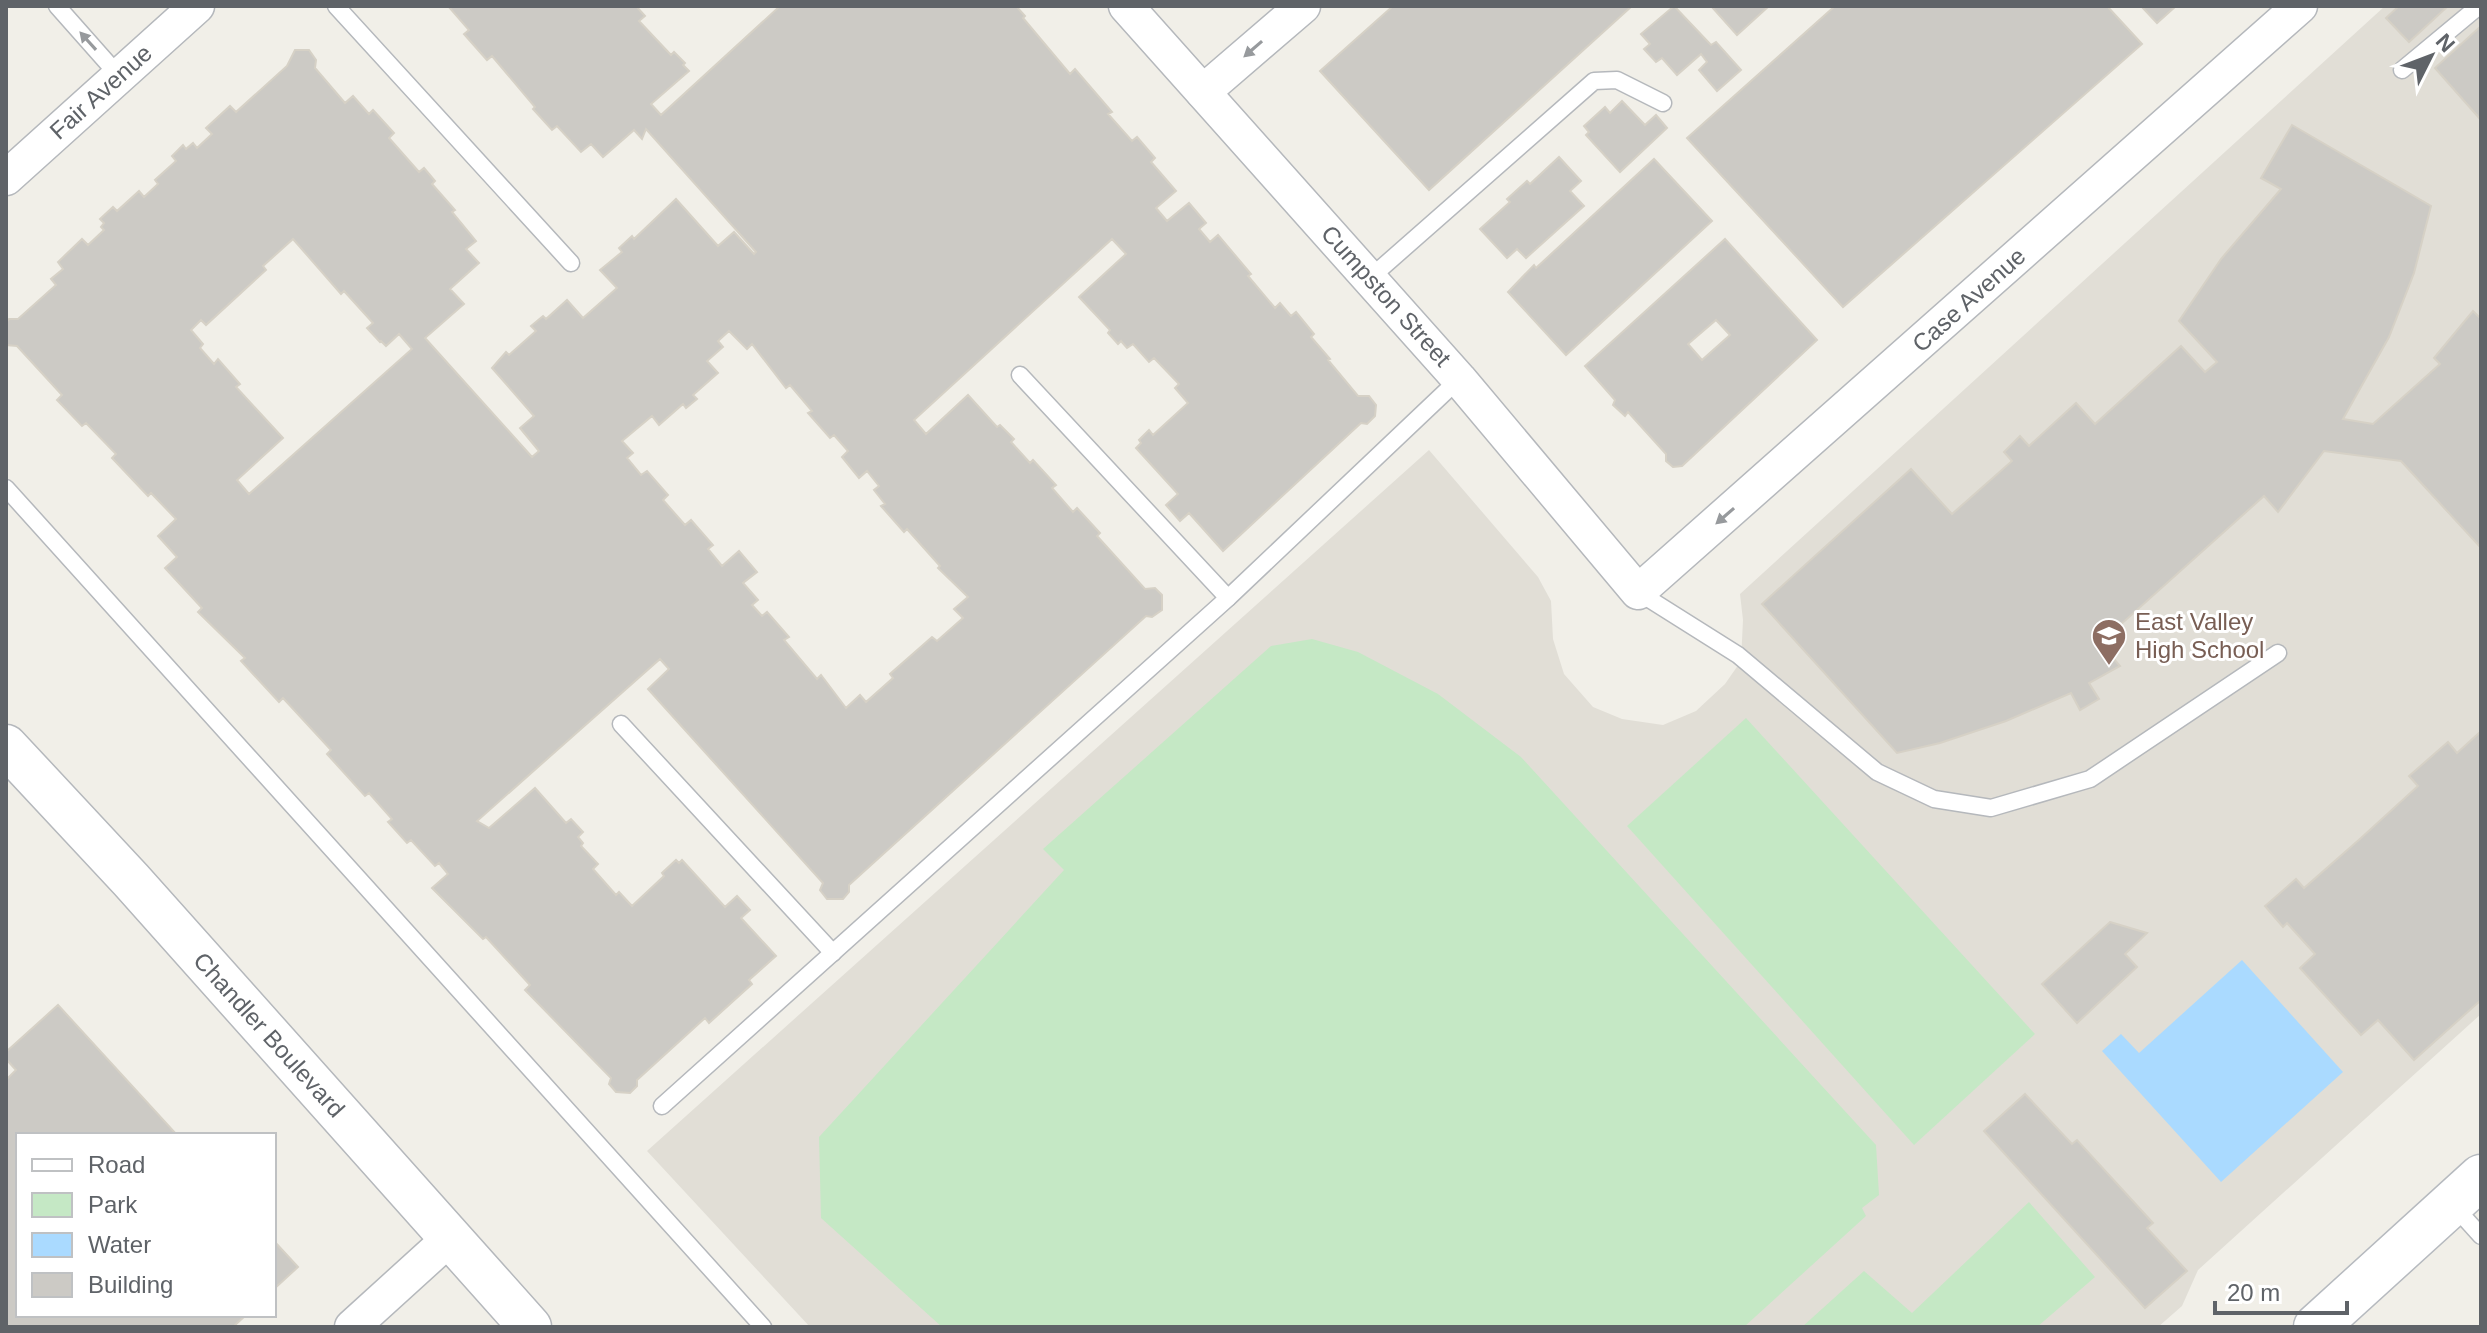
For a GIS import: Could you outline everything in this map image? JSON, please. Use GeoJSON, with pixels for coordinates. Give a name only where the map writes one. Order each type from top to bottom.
{"type":"FeatureCollection","features":[{"type":"Feature","properties":{"kind":"main road"},"geometry":{"type":"LineString","coordinates":[[2316,1327],[2466,1190]]}},
{"type":"Feature","properties":{"kind":"street","name":"Fair Avenue"},"geometry":{"type":"LineString","coordinates":[[14,165],[197,6]]}},
{"type":"Feature","properties":{"kind":"street","name":"Cumpston Street"},"geometry":{"type":"LineString","coordinates":[[1126,6],[1459,379],[1638,592]]}},
{"type":"Feature","properties":{"kind":"street"},"geometry":{"type":"LineString","coordinates":[[1203,92],[1303,6]]}},
{"type":"Feature","properties":{"kind":"street","name":"Case Avenue"},"geometry":{"type":"LineString","coordinates":[[1638,592],[2300,6]]}},
{"type":"Feature","properties":{"kind":"street","name":"Chandler Boulevard"},"geometry":{"type":"LineString","coordinates":[[6,746],[131,880],[530,1327]]}},
{"type":"Feature","properties":{"kind":"street"},"geometry":{"type":"LineString","coordinates":[[352,1327],[450,1238]]}},
{"type":"Feature","properties":{"kind":"lane"},"geometry":{"type":"LineString","coordinates":[[57,6],[119,76]]}},
{"type":"Feature","properties":{"kind":"lane"},"geometry":{"type":"LineString","coordinates":[[336,6],[571,263]]}},
{"type":"Feature","properties":{"kind":"lane"},"geometry":{"type":"LineString","coordinates":[[2402,70],[2479,6]]}},
{"type":"Feature","properties":{"kind":"lane"},"geometry":{"type":"LineString","coordinates":[[1370,278],[1594,81],[1617,80],[1663,103]]}},
{"type":"Feature","properties":{"kind":"lane"},"geometry":{"type":"LineString","coordinates":[[1020,375],[1228,598]]}},
{"type":"Feature","properties":{"kind":"lane"},"geometry":{"type":"LineString","coordinates":[[662,1106],[1228,598],[1459,379]]}},
{"type":"Feature","properties":{"kind":"lane"},"geometry":{"type":"LineString","coordinates":[[6,488],[763,1327]]}},
{"type":"Feature","properties":{"kind":"lane"},"geometry":{"type":"LineString","coordinates":[[1638,592],[1738,655],[1877,772],[1934,799],[1991,808],[2090,779],[2278,653]]}},
{"type":"Feature","properties":{"kind":"lane"},"geometry":{"type":"LineString","coordinates":[[621,724],[833,953]]}},
{"type":"Feature","properties":{"kind":"lane"},"geometry":{"type":"LineString","coordinates":[[2466,1190],[2481,1236]]}},
{"type":"Feature","properties":{"kind":"shaded area","name":"East Valley High School"},"geometry":{"type":"Polygon","coordinates":[[[2385,6],[2481,6],[2481,1014],[2198,1270],[2182,1306],[2158,1327],[810,1327],[647,1151],[1429,450],[1538,577],[1551,601],[1553,639],[1564,674],[1593,707],[1622,719],[1663,725],[1696,711],[1725,684],[1741,661],[1743,620],[1740,594],[2385,6]]]}},
{"type":"Feature","properties":{"kind":"green space"},"geometry":{"type":"Polygon","coordinates":[[[1312,639],[1358,652],[1438,694],[1521,757],[1876,1145],[1879,1195],[1862,1208],[1866,1216],[1744,1327],[942,1327],[821,1218],[819,1137],[1064,870],[1043,849],[1271,646],[1312,639]]]}},
{"type":"Feature","properties":{"kind":"green space"},"geometry":{"type":"Polygon","coordinates":[[[1746,718],[2035,1034],[1914,1145],[1627,826],[1746,718]]]}},
{"type":"Feature","properties":{"kind":"green space"},"geometry":{"type":"Polygon","coordinates":[[[2029,1202],[2095,1277],[2037,1327],[1802,1327],[1864,1271],[1912,1313],[2029,1202]]]}},
{"type":"Feature","properties":{"kind":"water"},"geometry":{"type":"Polygon","coordinates":[[[2242,960],[2343,1072],[2221,1182],[2102,1051],[2121,1034],[2139,1053],[2242,960]]]}},
{"type":"Feature","properties":{"kind":"building"},"geometry":{"type":"Polygon","coordinates":[[[448,6],[636,6],[645,16],[639,21],[671,55],[674,52],[685,63],[683,65],[689,71],[651,104],[661,115],[780,6],[1016,6],[1070,74],[1075,69],[1132,141],[1137,137],[1155,158],[1151,162],[1176,191],[1156,208],[1167,221],[1189,203],[1206,223],[1199,229],[1210,242],[1218,235],[1275,308],[1280,303],[1291,316],[1296,312],[1314,334],[1311,337],[1358,396],[1369,396],[1376,405],[1375,416],[1367,424],[1361,423],[1223,551],[1189,513],[1180,521],[1166,505],[1178,494],[1136,448],[1149,430],[1153,435],[1188,403],[1175,388],[1179,384],[1154,358],[1149,362],[1133,344],[1127,348],[1121,341],[1118,344],[1108,333],[1110,330],[1079,297],[1126,254],[1112,239],[914,420],[926,434],[968,395],[997,427],[1000,425],[1014,439],[1011,442],[1030,463],[1033,460],[1056,485],[1052,488],[1073,512],[1077,508],[1100,533],[1097,536],[1145,589],[1155,588],[1162,595],[1162,610],[1152,617],[1146,616],[849,885],[849,892],[843,899],[827,899],[820,890],[823,883],[648,689],[669,669],[660,659],[477,821],[489,828],[535,788],[566,823],[571,819],[583,832],[578,837],[583,843],[581,846],[598,864],[593,869],[616,895],[619,892],[632,906],[676,860],[679,863],[682,860],[725,907],[737,896],[750,910],[741,918],[776,956],[749,980],[752,984],[709,1023],[705,1018],[637,1080],[637,1086],[630,1093],[616,1092],[609,1084],[611,1078],[525,990],[530,985],[486,937],[483,939],[432,888],[448,874],[439,863],[435,866],[411,840],[407,843],[388,822],[392,819],[369,793],[365,796],[327,754],[331,750],[283,698],[279,702],[241,661],[245,658],[198,612],[202,608],[165,568],[177,557],[158,536],[176,519],[151,493],[148,496],[112,458],[116,454],[86,423],[82,426],[57,400],[62,395],[17,346],[6,345],[6,323],[9,319],[18,319],[56,285],[51,279],[63,269],[58,262],[82,239],[88,245],[104,230],[100,219],[113,207],[117,211],[139,191],[144,197],[158,184],[155,180],[176,161],[172,156],[183,145],[186,149],[193,143],[197,148],[212,134],[206,128],[230,106],[236,112],[287,66],[295,50],[309,50],[316,60],[315,68],[345,103],[353,96],[369,114],[373,110],[394,133],[389,138],[419,172],[424,168],[435,181],[432,184],[476,241],[466,249],[479,263],[450,289],[464,304],[425,338],[532,457],[539,451],[520,428],[534,416],[492,368],[506,352],[509,355],[536,331],[531,326],[543,316],[546,319],[567,300],[583,318],[617,288],[600,270],[622,252],[619,248],[632,236],[634,239],[676,199],[718,246],[734,232],[754,254],[756,252],[646,129],[642,139],[634,130],[603,157],[591,144],[581,152],[557,126],[552,130],[492,56],[487,60],[464,34],[469,30],[448,6]],[[293,239],[263,266],[266,270],[206,325],[201,320],[191,330],[203,344],[200,348],[214,364],[218,359],[240,384],[236,387],[283,438],[237,480],[249,494],[412,349],[399,334],[386,346],[380,342],[367,328],[373,323],[344,291],[341,294],[293,239]],[[729,331],[718,341],[723,347],[707,361],[718,373],[693,395],[697,399],[686,408],[683,404],[659,425],[652,416],[622,441],[633,453],[627,458],[641,475],[647,471],[668,495],[663,500],[685,525],[691,520],[713,545],[708,549],[722,566],[739,551],[757,572],[743,583],[758,600],[752,605],[762,616],[767,612],[789,637],[784,640],[817,679],[821,675],[846,708],[860,695],[866,702],[893,678],[890,674],[932,637],[937,641],[963,618],[954,609],[968,597],[938,568],[940,566],[907,529],[904,532],[881,506],[885,504],[874,490],[879,486],[867,471],[859,478],[842,457],[848,451],[834,435],[830,438],[808,413],[812,411],[790,385],[786,388],[752,344],[747,349],[729,331]]]}},
{"type":"Feature","properties":{"kind":"building"},"geometry":{"type":"Polygon","coordinates":[[[1393,6],[1632,6],[1429,190],[1320,71],[1393,6]]]}},
{"type":"Feature","properties":{"kind":"building"},"geometry":{"type":"Polygon","coordinates":[[[1674,6],[1711,45],[1716,42],[1741,70],[1717,91],[1699,70],[1707,62],[1701,54],[1677,75],[1662,58],[1656,62],[1644,49],[1650,44],[1641,34],[1674,6]]]}},
{"type":"Feature","properties":{"kind":"building"},"geometry":{"type":"Polygon","coordinates":[[[1711,6],[1769,6],[1737,35],[1711,6]]]}},
{"type":"Feature","properties":{"kind":"building"},"geometry":{"type":"Polygon","coordinates":[[[1835,6],[2107,6],[2142,44],[1843,307],[1687,138],[1835,6]]]}},
{"type":"Feature","properties":{"kind":"building"},"geometry":{"type":"Polygon","coordinates":[[[2141,6],[2176,6],[2157,23],[2141,6]]]}},
{"type":"Feature","properties":{"kind":"building"},"geometry":{"type":"Polygon","coordinates":[[[2399,6],[2448,6],[2409,42],[2386,18],[2399,6]]]}},
{"type":"Feature","properties":{"kind":"building"},"geometry":{"type":"Polygon","coordinates":[[[2481,26],[2481,120],[2435,68],[2481,26]]]}},
{"type":"Feature","properties":{"kind":"building"},"geometry":{"type":"Polygon","coordinates":[[[1622,101],[1645,125],[1656,115],[1667,128],[1620,172],[1586,135],[1589,132],[1584,126],[1605,107],[1610,113],[1622,101]]]}},
{"type":"Feature","properties":{"kind":"building"},"geometry":{"type":"Polygon","coordinates":[[[2292,125],[2431,206],[2414,273],[2389,337],[2343,419],[2373,424],[2440,364],[2434,358],[2473,311],[2481,319],[2481,548],[2401,461],[2324,451],[2278,512],[2264,496],[2100,643],[2120,666],[2089,683],[2099,699],[2080,710],[2071,693],[2006,721],[1940,743],[1897,753],[1762,604],[1911,469],[1952,514],[2012,461],[2004,452],[2020,436],[2029,446],[2076,403],[2095,424],[2181,346],[2205,372],[2217,362],[2179,321],[2221,259],[2281,189],[2261,178],[2292,125]]]}},
{"type":"Feature","properties":{"kind":"building"},"geometry":{"type":"Polygon","coordinates":[[[1559,157],[1581,181],[1570,191],[1584,206],[1526,258],[1517,249],[1507,258],[1480,229],[1510,202],[1507,199],[1527,181],[1530,184],[1559,157]]]}},
{"type":"Feature","properties":{"kind":"building"},"geometry":{"type":"Polygon","coordinates":[[[1654,159],[1712,221],[1566,355],[1508,292],[1534,265],[1536,268],[1654,159]]]}},
{"type":"Feature","properties":{"kind":"building"},"geometry":{"type":"Polygon","coordinates":[[[1725,239],[1817,340],[1682,466],[1673,467],[1666,461],[1666,454],[1628,412],[1625,416],[1613,405],[1615,400],[1585,366],[1725,239]],[[1716,320],[1688,344],[1702,360],[1730,335],[1716,320]]]}},
{"type":"Feature","properties":{"kind":"building"},"geometry":{"type":"Polygon","coordinates":[[[2480,732],[2481,1000],[2414,1060],[2378,1020],[2361,1035],[2300,968],[2315,954],[2287,923],[2283,927],[2265,906],[2296,879],[2304,888],[2361,838],[2418,786],[2409,776],[2448,742],[2457,753],[2480,732]]]}},
{"type":"Feature","properties":{"kind":"building"},"geometry":{"type":"Polygon","coordinates":[[[2110,922],[2147,933],[2125,954],[2137,967],[2077,1023],[2042,984],[2110,922]]]}},
{"type":"Feature","properties":{"kind":"building"},"geometry":{"type":"Polygon","coordinates":[[[58,1005],[175,1133],[16,1133],[16,1317],[244,1317],[233,1327],[6,1327],[6,1080],[16,1070],[6,1059],[6,1052],[58,1005]]]}},
{"type":"Feature","properties":{"kind":"building"},"geometry":{"type":"Polygon","coordinates":[[[2025,1094],[2072,1144],[2077,1140],[2153,1223],[2147,1228],[2187,1271],[2145,1308],[1984,1131],[2025,1094]]]}},
{"type":"Feature","properties":{"kind":"building"},"geometry":{"type":"Polygon","coordinates":[[[276,1243],[298,1267],[276,1287],[276,1243]]]}},
{"type":"Feature","properties":{"kind":"place","name":"East Valley High School"},"geometry":{"type":"Point","coordinates":[2109,667]}}]}
